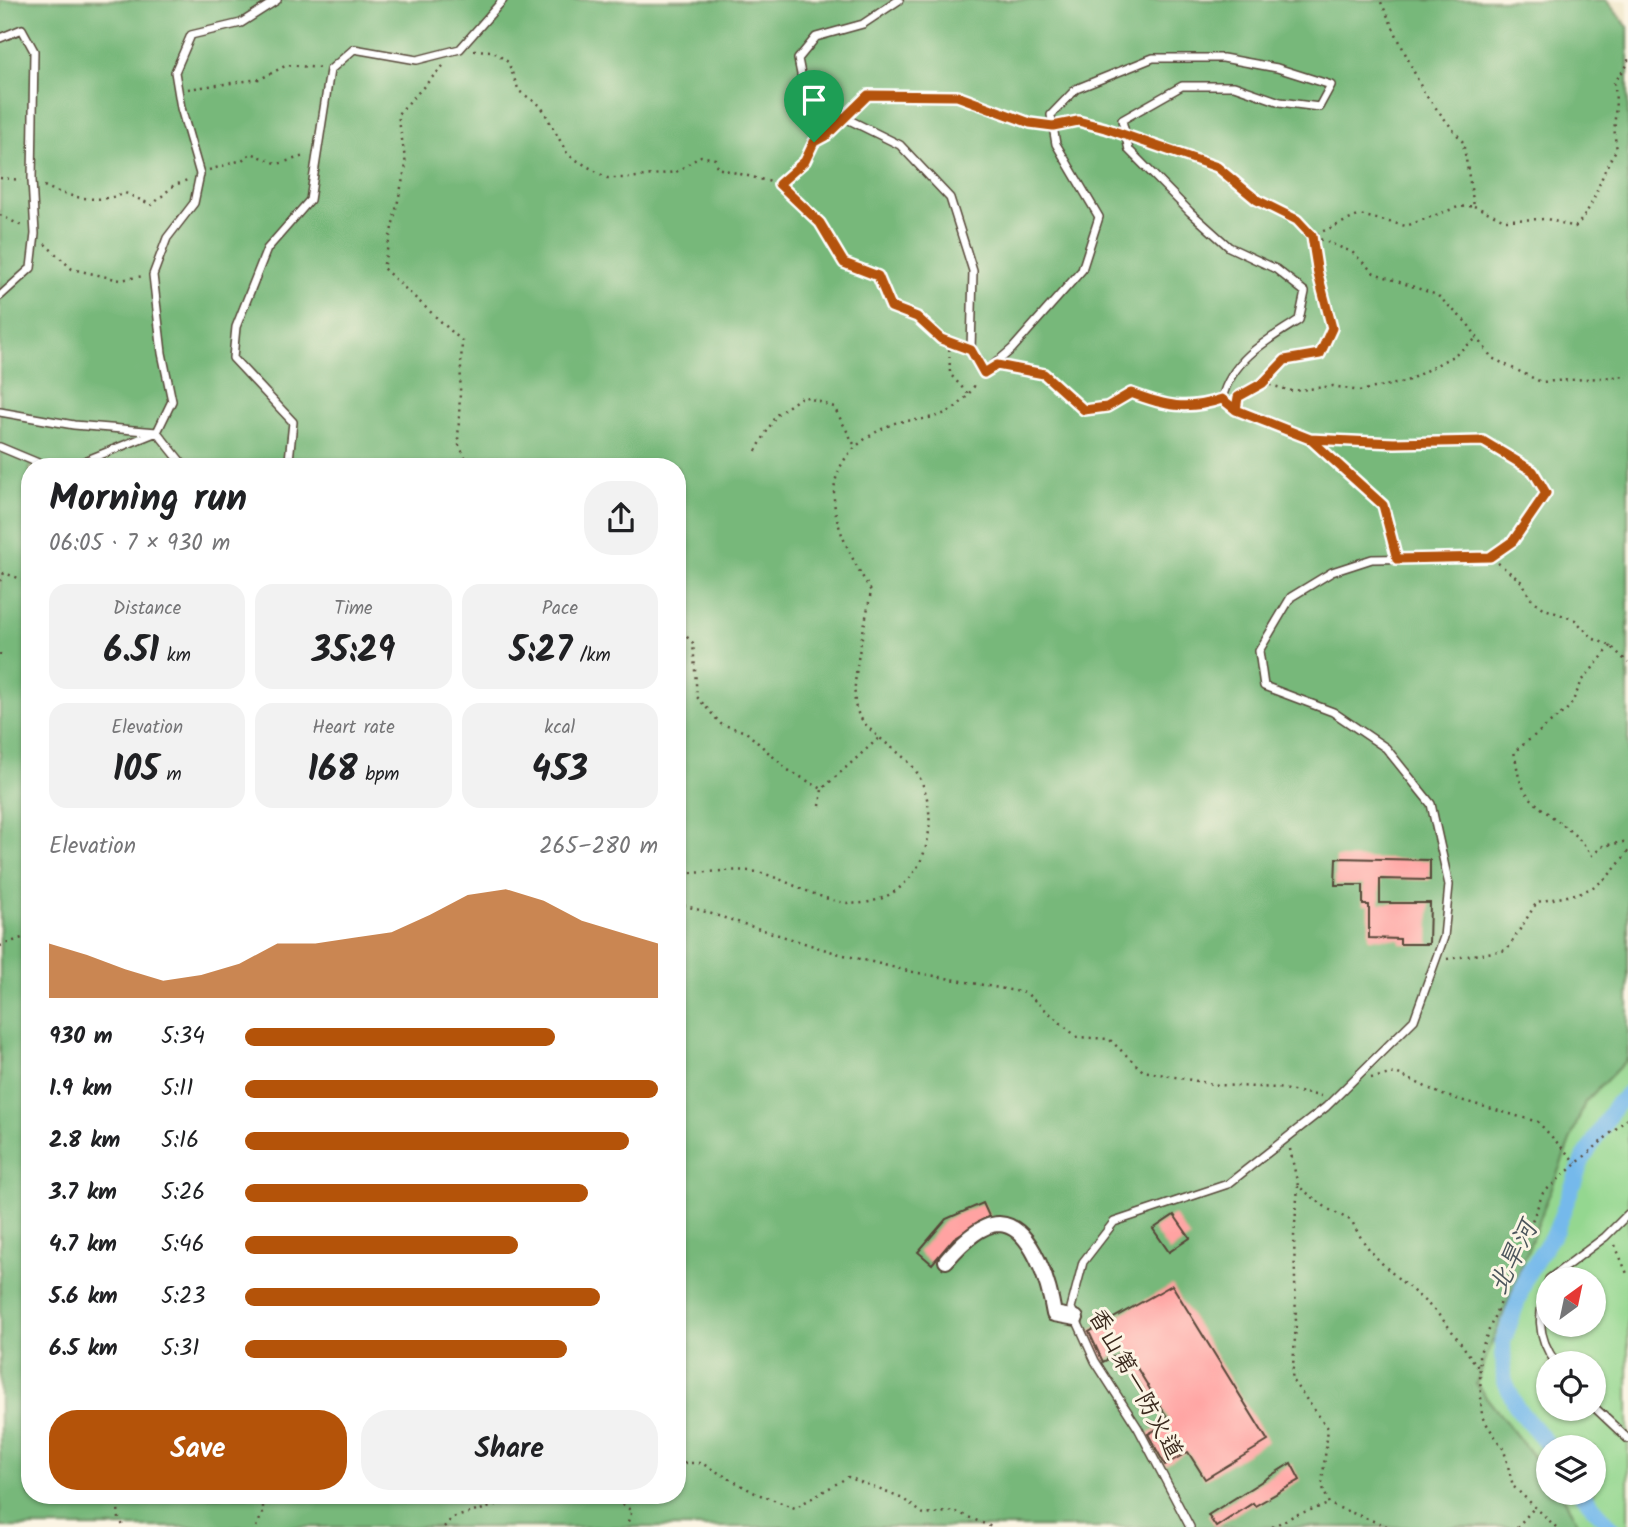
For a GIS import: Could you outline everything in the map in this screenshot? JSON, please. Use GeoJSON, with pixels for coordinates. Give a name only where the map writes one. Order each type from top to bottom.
{"type":"FeatureCollection","features":[{"type":"Feature","properties":{"kind":"street"},"geometry":{"type":"LineString","coordinates":[[946,1261],[962,1242],[996,1224],[1006,1225],[1029,1246],[1041,1264],[1050,1289],[1054,1314],[1076,1318]]}},
{"type":"Feature","properties":{"kind":"lane"},"geometry":{"type":"LineString","coordinates":[[92,458],[157,432],[172,401],[162,353],[153,275],[167,238],[194,203],[200,174],[175,72],[191,35],[241,23],[277,0]]}},
{"type":"Feature","properties":{"kind":"lane"},"geometry":{"type":"LineString","coordinates":[[289,458],[293,422],[233,358],[236,327],[267,248],[310,200],[330,69],[354,49],[417,60],[460,49],[503,0]]}},
{"type":"Feature","properties":{"kind":"lane"},"geometry":{"type":"LineString","coordinates":[[899,0],[863,24],[816,37],[798,59],[805,94],[900,145],[950,198],[973,271],[971,350],[984,373],[997,365],[1082,271],[1099,216],[1056,144],[1051,115],[1076,89],[1153,58],[1223,58],[1277,68],[1331,85],[1319,107],[1280,102],[1234,86],[1182,86],[1122,120],[1129,149],[1229,247],[1276,269],[1305,292],[1299,320],[1243,360],[1224,388],[1222,399],[1236,410],[1310,439],[1394,443],[1483,441],[1533,471],[1546,493],[1513,541],[1490,557]]}},
{"type":"Feature","properties":{"kind":"lane"},"geometry":{"type":"LineString","coordinates":[[0,38],[22,29],[34,51],[32,180],[35,234],[31,268],[0,296]]}},
{"type":"Feature","properties":{"kind":"lane"},"geometry":{"type":"LineString","coordinates":[[0,412],[74,425],[157,432],[179,458]]}},
{"type":"Feature","properties":{"kind":"lane"},"geometry":{"type":"LineString","coordinates":[[0,447],[26,458]]}},
{"type":"Feature","properties":{"kind":"lane","name":"香山第一防火道"},"geometry":{"type":"LineString","coordinates":[[1190,1527],[1138,1428],[1095,1361],[1071,1308],[1083,1262],[1114,1222],[1228,1184],[1334,1099],[1414,1020],[1444,937],[1449,885],[1431,804],[1385,748],[1333,712],[1264,685],[1259,651],[1291,597],[1332,572],[1372,559],[1490,557]]}},
{"type":"Feature","properties":{"kind":"lane"},"geometry":{"type":"LineString","coordinates":[[1566,1267],[1610,1232],[1628,1213]]}},
{"type":"Feature","properties":{"kind":"lane"},"geometry":{"type":"LineString","coordinates":[[1606,1419],[1628,1439]]}},
{"type":"Feature","properties":{"kind":"path"},"geometry":{"type":"LineString","coordinates":[[1380,0],[1423,93],[1463,142],[1474,206]]}},
{"type":"Feature","properties":{"kind":"path"},"geometry":{"type":"LineString","coordinates":[[466,458],[458,443],[462,341],[383,268],[406,165],[398,114],[460,49],[492,51],[508,62],[519,91],[541,106],[568,155],[607,178],[676,172],[701,156],[715,159],[717,168],[779,184],[820,223],[844,263],[878,276],[891,307],[917,317],[941,339],[971,350]]}},
{"type":"Feature","properties":{"kind":"path"},"geometry":{"type":"LineString","coordinates":[[1312,236],[1360,215],[1406,226],[1458,207],[1474,206],[1505,220],[1546,219],[1575,227],[1590,211],[1607,162],[1617,149],[1612,128],[1618,103],[1614,83],[1628,64],[1628,55]]}},
{"type":"Feature","properties":{"kind":"path"},"geometry":{"type":"LineString","coordinates":[[178,90],[260,79],[287,65],[330,69]]}},
{"type":"Feature","properties":{"kind":"path"},"geometry":{"type":"LineString","coordinates":[[779,184],[805,161],[814,142],[827,135],[843,116],[868,95],[957,96],[1030,123],[1053,126],[1078,121],[1125,134],[1217,167],[1257,200],[1297,220],[1312,236],[1352,253],[1374,273],[1437,295],[1467,323],[1492,358],[1541,382],[1628,376]]}},
{"type":"Feature","properties":{"kind":"path"},"geometry":{"type":"LineString","coordinates":[[0,178],[32,180],[66,196],[111,199],[125,193],[152,205],[173,186],[242,160],[251,153],[278,164],[302,157],[319,147]]}},
{"type":"Feature","properties":{"kind":"path"},"geometry":{"type":"LineString","coordinates":[[0,215],[35,234],[72,269],[120,280],[153,275]]}},
{"type":"Feature","properties":{"kind":"path"},"geometry":{"type":"LineString","coordinates":[[1236,410],[1238,397],[1263,383],[1285,360],[1320,354],[1332,328],[1318,274],[1312,236]]}},
{"type":"Feature","properties":{"kind":"path"},"geometry":{"type":"LineString","coordinates":[[1263,383],[1292,391],[1333,386],[1359,391],[1405,382],[1453,356],[1477,338]]}},
{"type":"Feature","properties":{"kind":"path"},"geometry":{"type":"LineString","coordinates":[[949,342],[950,373],[969,395]]}},
{"type":"Feature","properties":{"kind":"path"},"geometry":{"type":"LineString","coordinates":[[997,365],[1044,374],[1084,410],[1107,407],[1131,393],[1154,401],[1195,408],[1222,399]]}},
{"type":"Feature","properties":{"kind":"path"},"geometry":{"type":"LineString","coordinates":[[686,873],[760,872],[816,895],[861,903],[897,892],[924,858],[930,804],[915,769],[857,712],[854,685],[871,591],[848,553],[836,514],[833,478],[855,446],[892,424],[928,419],[961,407],[984,373]]}},
{"type":"Feature","properties":{"kind":"path"},"geometry":{"type":"LineString","coordinates":[[756,451],[776,415],[803,396],[834,407],[855,446]]}},
{"type":"Feature","properties":{"kind":"path"},"geometry":{"type":"LineString","coordinates":[[1310,439],[1383,505],[1397,559]]}},
{"type":"Feature","properties":{"kind":"path"},"geometry":{"type":"LineString","coordinates":[[1490,557],[1523,583],[1530,598],[1545,610],[1575,620],[1594,639],[1611,646],[1628,663]]}},
{"type":"Feature","properties":{"kind":"path"},"geometry":{"type":"LineString","coordinates":[[0,581],[4,573],[21,579]]}},
{"type":"Feature","properties":{"kind":"path"},"geometry":{"type":"LineString","coordinates":[[686,636],[693,643],[697,698],[721,724],[746,732],[788,770],[822,789]]}},
{"type":"Feature","properties":{"kind":"path"},"geometry":{"type":"LineString","coordinates":[[1611,646],[1582,681],[1570,707],[1514,752],[1522,787],[1545,811],[1582,838],[1591,856],[1603,846],[1628,841]]}},
{"type":"Feature","properties":{"kind":"path"},"geometry":{"type":"LineString","coordinates":[[820,806],[822,789],[880,737]]}},
{"type":"Feature","properties":{"kind":"path"},"geometry":{"type":"LineString","coordinates":[[1436,960],[1507,950],[1537,902],[1588,892],[1618,866],[1628,850]]}},
{"type":"Feature","properties":{"kind":"path"},"geometry":{"type":"LineString","coordinates":[[686,906],[848,956],[908,971],[1026,993],[1077,1037],[1109,1039],[1143,1070],[1219,1085],[1277,1088],[1334,1099]]}},
{"type":"Feature","properties":{"kind":"path"},"geometry":{"type":"LineString","coordinates":[[0,946],[21,938]]}},
{"type":"Feature","properties":{"kind":"path"},"geometry":{"type":"LineString","coordinates":[[1350,1083],[1395,1073],[1443,1095],[1538,1122],[1576,1163]]}},
{"type":"Feature","properties":{"kind":"path"},"geometry":{"type":"LineString","coordinates":[[1556,1527],[1513,1486],[1504,1450],[1482,1417],[1479,1355],[1543,1193],[1628,1118]]}},
{"type":"Feature","properties":{"kind":"path"},"geometry":{"type":"LineString","coordinates":[[1287,1138],[1298,1186],[1294,1236],[1296,1324],[1293,1380],[1328,1428],[1322,1485],[1329,1504]]}},
{"type":"Feature","properties":{"kind":"path"},"geometry":{"type":"LineString","coordinates":[[1298,1186],[1328,1209],[1353,1222],[1361,1242],[1407,1289],[1433,1310],[1480,1370]]}},
{"type":"Feature","properties":{"kind":"path"},"geometry":{"type":"LineString","coordinates":[[1610,1232],[1628,1276]]}},
{"type":"Feature","properties":{"kind":"path"},"geometry":{"type":"LineString","coordinates":[[686,1463],[701,1463],[755,1493],[795,1508],[848,1477],[903,1499],[925,1515],[954,1511],[992,1527]]}},
{"type":"Feature","properties":{"kind":"path"},"geometry":{"type":"LineString","coordinates":[[118,1504],[119,1518],[124,1527]]}},
{"type":"Feature","properties":{"kind":"path"},"geometry":{"type":"LineString","coordinates":[[256,1527],[263,1513],[263,1504]]}},
{"type":"Feature","properties":{"kind":"path"},"geometry":{"type":"LineString","coordinates":[[444,1527],[452,1518],[501,1504]]}},
{"type":"Feature","properties":{"kind":"path"},"geometry":{"type":"LineString","coordinates":[[622,1504],[632,1511],[627,1524]]}},
{"type":"Feature","properties":{"kind":"path"},"geometry":{"type":"LineString","coordinates":[[1272,1527],[1295,1515],[1329,1504],[1389,1527]]}},
{"type":"Feature","properties":{"kind":"path"},"geometry":{"type":"LineString","coordinates":[[1517,1527],[1535,1507]]}},
{"type":"Feature","properties":{"kind":"green space"},"geometry":{"type":"Polygon","coordinates":[[[0,0],[1606,0],[1628,27],[1628,1058],[1585,1102],[1476,1384],[1536,1460],[1536,1505],[1568,1505],[1580,1527],[0,1527],[0,0]]]}},
{"type":"Feature","properties":{"kind":"green space"},"geometry":{"type":"Polygon","coordinates":[[[1628,1058],[1628,1527],[1580,1527],[1568,1505],[1606,1505],[1606,1435],[1536,1435],[1536,1460],[1476,1384],[1585,1102],[1628,1058]]]}},
{"type":"Feature","properties":{"kind":"building"},"geometry":{"type":"Polygon","coordinates":[[[1336,858],[1430,860],[1430,880],[1380,879],[1380,903],[1430,903],[1429,944],[1400,944],[1400,939],[1369,938],[1369,905],[1363,905],[1363,885],[1335,885],[1336,858]]]}},
{"type":"Feature","properties":{"kind":"building"},"geometry":{"type":"Polygon","coordinates":[[[983,1203],[989,1216],[954,1238],[932,1264],[918,1252],[946,1219],[983,1203]]]}},
{"type":"Feature","properties":{"kind":"building"},"geometry":{"type":"Polygon","coordinates":[[[1174,1215],[1190,1238],[1169,1252],[1153,1229],[1174,1215]]]}},
{"type":"Feature","properties":{"kind":"building"},"geometry":{"type":"Polygon","coordinates":[[[1172,1285],[1268,1441],[1205,1479],[1188,1452],[1165,1465],[1148,1434],[1170,1422],[1126,1350],[1103,1362],[1089,1332],[1172,1285]]]}},
{"type":"Feature","properties":{"kind":"building"},"geometry":{"type":"Polygon","coordinates":[[[1291,1463],[1300,1480],[1255,1506],[1253,1503],[1216,1527],[1208,1515],[1291,1463]]]}},
{"type":"Feature","properties":{"kind":"waterway","name":"北旱河"},"geometry":{"type":"LineString","coordinates":[[1540,1435],[1517,1408],[1504,1379],[1503,1342],[1527,1275],[1556,1230],[1582,1161],[1615,1106],[1628,1093]]}},
{"type":"Feature","properties":{"kind":"waterway","name":"北旱河"},"geometry":{"type":"LineString","coordinates":[[1592,1505],[1611,1527]]}},
{"type":"Feature","properties":{"kind":"route"},"geometry":{"type":"LineString","coordinates":[[814,142],[805,161],[779,184],[820,223],[844,263],[878,276],[891,307],[917,317],[941,339],[971,350],[984,373],[997,365],[1044,374],[1084,410],[1107,407],[1131,393],[1154,401],[1195,408],[1222,399],[1236,410],[1310,439],[1383,505],[1397,559],[1490,557],[1513,541],[1546,493],[1533,471],[1483,441],[1394,443],[1310,439],[1264,422],[1236,410],[1238,397],[1263,383],[1285,360],[1320,354],[1332,328],[1318,274],[1312,236],[1297,220],[1257,200],[1217,167],[1105,128],[1078,121],[1053,126],[1030,123],[957,96],[868,95],[843,116],[827,135],[814,142]]}}]}
